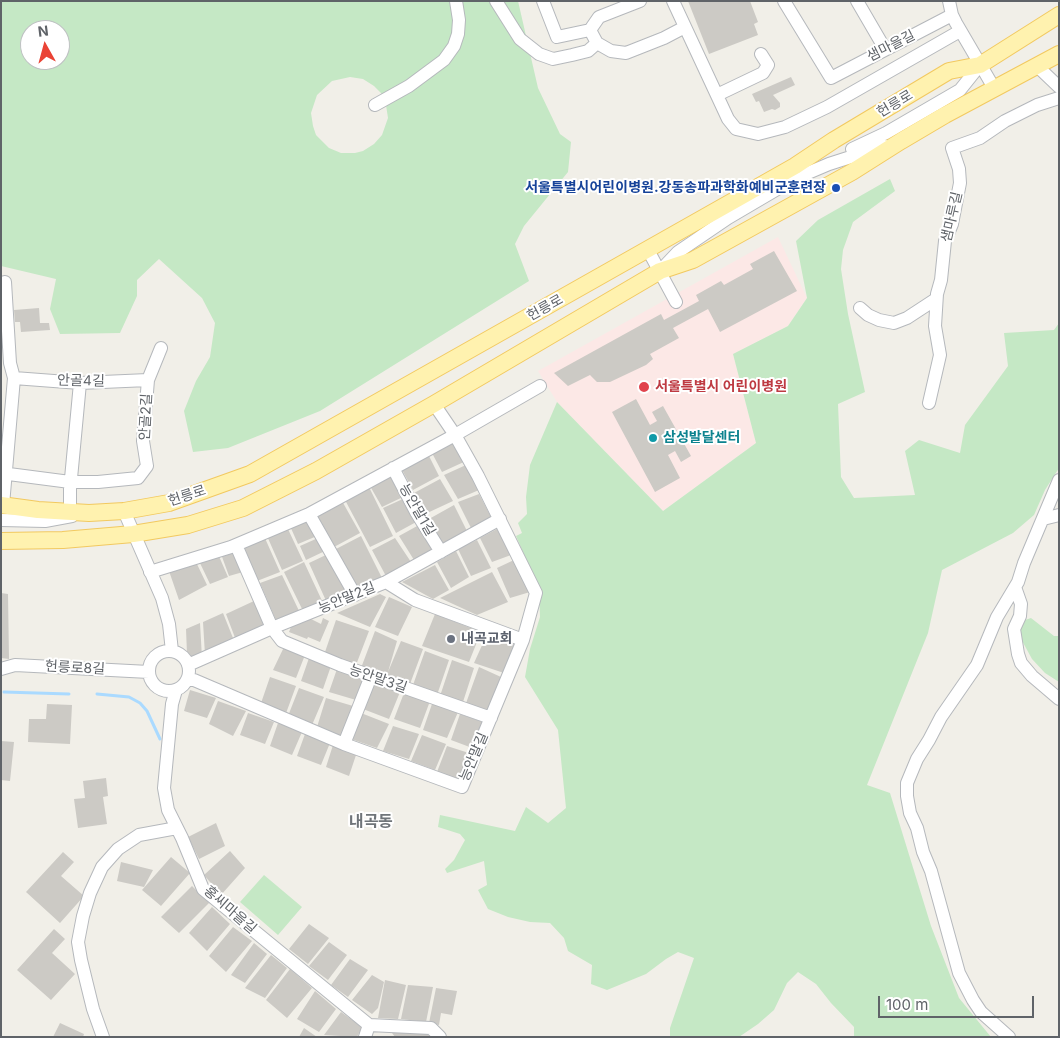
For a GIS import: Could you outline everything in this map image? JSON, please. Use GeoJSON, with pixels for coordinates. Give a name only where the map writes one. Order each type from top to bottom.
{"type":"FeatureCollection","features":[{"type":"Feature","properties":{"kind":"main road","name":"헌릉로"},"geometry":{"type":"LineString","coordinates":[[2,510],[89,513],[124,511],[168,503],[250,474],[794,166],[949,71],[980,65],[1059,15]]}},
{"type":"Feature","properties":{"kind":"main road","name":"헌릉로"},"geometry":{"type":"LineString","coordinates":[[1,541],[62,540],[133,534],[188,525],[244,508],[316,471],[434,404],[660,271],[693,260],[852,172],[901,141],[994,88],[1059,54]]}},
{"type":"Feature","properties":{"kind":"street"},"geometry":{"type":"LineString","coordinates":[[376,104],[409,86],[444,60],[454,46],[458,34],[459,20],[456,1]]}},
{"type":"Feature","properties":{"kind":"street"},"geometry":{"type":"LineString","coordinates":[[496,1],[520,39],[539,54],[553,59],[588,50],[597,43]]}},
{"type":"Feature","properties":{"kind":"street"},"geometry":{"type":"LineString","coordinates":[[542,1],[557,37],[590,30],[599,17],[640,1]]}},
{"type":"Feature","properties":{"kind":"street"},"geometry":{"type":"LineString","coordinates":[[673,1],[728,119],[736,129],[758,134],[784,127],[827,106],[960,31]]}},
{"type":"Feature","properties":{"kind":"street","name":"샘마을길"},"geometry":{"type":"LineString","coordinates":[[784,1],[830,78],[952,15]]}},
{"type":"Feature","properties":{"kind":"street"},"geometry":{"type":"LineString","coordinates":[[857,1],[885,49]]}},
{"type":"Feature","properties":{"kind":"street"},"geometry":{"type":"LineString","coordinates":[[949,1],[952,15],[960,31],[994,88]]}},
{"type":"Feature","properties":{"kind":"street"},"geometry":{"type":"LineString","coordinates":[[590,30],[597,43],[611,51],[626,53],[664,38],[685,27]]}},
{"type":"Feature","properties":{"kind":"street"},"geometry":{"type":"LineString","coordinates":[[717,95],[763,73],[768,65],[761,54]]}},
{"type":"Feature","properties":{"kind":"street"},"geometry":{"type":"LineString","coordinates":[[1037,66],[1059,87]]}},
{"type":"Feature","properties":{"kind":"street","name":"샘마루길"},"geometry":{"type":"LineString","coordinates":[[930,403],[940,355],[935,326],[936,299],[941,280],[946,241],[952,224],[960,183],[959,169],[952,148],[980,138],[1005,121],[1038,104],[1059,98]]}},
{"type":"Feature","properties":{"kind":"street"},"geometry":{"type":"LineString","coordinates":[[648,250],[676,302]]}},
{"type":"Feature","properties":{"kind":"street"},"geometry":{"type":"LineString","coordinates":[[5,282],[10,363],[14,378],[7,404],[2,510],[45,521],[89,513]]}},
{"type":"Feature","properties":{"kind":"street"},"geometry":{"type":"LineString","coordinates":[[860,308],[868,315],[879,320],[894,323],[907,318],[936,299]]}},
{"type":"Feature","properties":{"kind":"street","name":"안골2길"},"geometry":{"type":"LineString","coordinates":[[3,473],[70,482],[98,482],[138,478],[148,466],[143,441],[148,380],[161,348]]}},
{"type":"Feature","properties":{"kind":"street","name":"안골4길"},"geometry":{"type":"LineString","coordinates":[[14,378],[80,383],[148,380]]}},
{"type":"Feature","properties":{"kind":"street"},"geometry":{"type":"LineString","coordinates":[[70,511],[70,482],[80,383]]}},
{"type":"Feature","properties":{"kind":"street"},"geometry":{"type":"LineString","coordinates":[[455,435],[540,386]]}},
{"type":"Feature","properties":{"kind":"street","name":"능안말길"},"geometry":{"type":"LineString","coordinates":[[187,680],[194,680],[344,744],[462,788],[523,640],[536,593],[500,519],[455,435],[434,404]]}},
{"type":"Feature","properties":{"kind":"street","name":"능안말1길"},"geometry":{"type":"LineString","coordinates":[[150,572],[236,545],[309,514],[455,435]]}},
{"type":"Feature","properties":{"kind":"street","name":"능안말1길"},"geometry":{"type":"LineString","coordinates":[[393,468],[416,512],[441,552]]}},
{"type":"Feature","properties":{"kind":"street"},"geometry":{"type":"LineString","coordinates":[[1009,1037],[981,1012],[960,973],[931,871],[910,812],[907,783],[910,772],[941,718],[977,665],[998,617],[1015,587],[1059,480]]}},
{"type":"Feature","properties":{"kind":"street"},"geometry":{"type":"LineString","coordinates":[[124,511],[162,598],[169,624],[172,651]]}},
{"type":"Feature","properties":{"kind":"street"},"geometry":{"type":"LineString","coordinates":[[309,514],[355,595]]}},
{"type":"Feature","properties":{"kind":"street"},"geometry":{"type":"LineString","coordinates":[[1043,519],[1059,515]]}},
{"type":"Feature","properties":{"kind":"street","name":"능안말2길"},"geometry":{"type":"LineString","coordinates":[[188,665],[272,628],[386,582],[500,519]]}},
{"type":"Feature","properties":{"kind":"street"},"geometry":{"type":"LineString","coordinates":[[1,532],[29,541]]}},
{"type":"Feature","properties":{"kind":"street"},"geometry":{"type":"LineString","coordinates":[[236,545],[272,628]]}},
{"type":"Feature","properties":{"kind":"street"},"geometry":{"type":"LineString","coordinates":[[386,582],[415,600],[523,640]]}},
{"type":"Feature","properties":{"kind":"street"},"geometry":{"type":"LineString","coordinates":[[1015,587],[1021,604],[1020,616],[1014,630],[1021,663],[1032,676],[1059,699]]}},
{"type":"Feature","properties":{"kind":"street","name":"능안말3길"},"geometry":{"type":"LineString","coordinates":[[272,628],[282,640],[340,665],[490,718]]}},
{"type":"Feature","properties":{"kind":"street"},"geometry":{"type":"LineString","coordinates":[[166,651],[172,651],[184,657],[188,665],[187,680],[176,690],[158,688],[150,678],[150,666],[156,656],[166,651]]}},
{"type":"Feature","properties":{"kind":"street","name":"헌릉로8길"},"geometry":{"type":"LineString","coordinates":[[1,669],[15,665],[149,672]]}},
{"type":"Feature","properties":{"kind":"street"},"geometry":{"type":"LineString","coordinates":[[344,744],[371,676]]}},
{"type":"Feature","properties":{"kind":"street","name":"홍씨마을길"},"geometry":{"type":"LineString","coordinates":[[176,690],[172,704],[164,788],[168,810],[203,889],[367,1031],[430,1028],[437,1032],[440,1037]]}},
{"type":"Feature","properties":{"kind":"street"},"geometry":{"type":"LineString","coordinates":[[103,1037],[91,1001],[78,942],[90,893],[102,867],[118,849],[139,835],[177,828]]}},
{"type":"Feature","properties":{"kind":"shaded area","name":"서울특별시 어린이병원"},"geometry":{"type":"Polygon","coordinates":[[[778,237],[807,298],[788,326],[733,354],[756,443],[663,511],[557,402],[538,371],[778,237]]]}},
{"type":"Feature","properties":{"kind":"green space"},"geometry":{"type":"Polygon","coordinates":[[[1,1],[518,1],[538,88],[560,134],[571,142],[568,172],[524,226],[515,244],[529,281],[320,411],[228,448],[193,452],[184,411],[196,381],[210,357],[215,323],[202,298],[159,259],[137,280],[137,296],[120,333],[60,334],[50,309],[56,279],[1,266],[1,1]],[[350,77],[332,81],[317,95],[311,113],[316,135],[329,148],[341,153],[363,151],[374,144],[382,135],[388,118],[386,105],[381,93],[363,79],[350,77]]]}},
{"type":"Feature","properties":{"kind":"green space"},"geometry":{"type":"Polygon","coordinates":[[[890,179],[895,191],[853,222],[843,250],[841,269],[848,314],[865,392],[838,404],[841,477],[854,498],[915,495],[905,451],[919,440],[960,453],[965,425],[1008,366],[1004,333],[1054,330],[1059,323],[1059,468],[1045,490],[1034,515],[1013,533],[942,570],[928,633],[867,785],[890,793],[931,926],[959,998],[991,1037],[854,1037],[854,1027],[816,984],[798,972],[787,983],[774,1010],[739,1037],[670,1037],[670,1028],[694,958],[678,952],[646,974],[607,990],[591,984],[592,965],[568,951],[564,938],[550,923],[530,922],[508,917],[488,909],[478,890],[487,885],[484,861],[447,873],[445,869],[454,860],[465,840],[460,834],[438,827],[440,815],[515,831],[526,807],[548,823],[566,808],[558,730],[525,677],[530,649],[540,617],[539,589],[516,536],[522,533],[518,523],[527,514],[526,497],[530,465],[557,402],[663,511],[756,443],[733,354],[788,326],[807,298],[796,241],[818,220],[890,179]]]}},
{"type":"Feature","properties":{"kind":"green space"},"geometry":{"type":"Polygon","coordinates":[[[1031,618],[1054,636],[1059,636],[1059,682],[1045,673],[1032,659],[1020,637],[1022,621],[1031,618]]]}},
{"type":"Feature","properties":{"kind":"green space"},"geometry":{"type":"Polygon","coordinates":[[[264,875],[302,907],[278,935],[240,902],[264,875]]]}},
{"type":"Feature","properties":{"kind":"building"},"geometry":{"type":"Polygon","coordinates":[[[688,1],[750,1],[758,22],[754,24],[758,35],[709,54],[688,1]]]}},
{"type":"Feature","properties":{"kind":"building"},"geometry":{"type":"Polygon","coordinates":[[[791,77],[795,85],[773,95],[780,103],[780,107],[764,112],[759,101],[756,102],[752,94],[791,77]]]}},
{"type":"Feature","properties":{"kind":"building"},"geometry":{"type":"Polygon","coordinates":[[[774,251],[797,291],[720,332],[708,309],[673,328],[679,338],[650,354],[653,359],[646,365],[610,382],[597,382],[590,375],[568,386],[554,373],[661,314],[664,320],[699,301],[696,295],[721,281],[724,285],[753,269],[750,264],[774,251]]]}},
{"type":"Feature","properties":{"kind":"building"},"geometry":{"type":"Polygon","coordinates":[[[39,308],[40,323],[49,323],[50,330],[21,332],[20,322],[15,322],[14,310],[39,308]]]}},
{"type":"Feature","properties":{"kind":"building","name":"삼성발달센터"},"geometry":{"type":"Polygon","coordinates":[[[636,399],[650,425],[657,421],[652,412],[663,406],[691,456],[681,462],[675,451],[668,455],[680,478],[655,492],[612,412],[636,399]]]}},
{"type":"Feature","properties":{"kind":"building"},"geometry":{"type":"Polygon","coordinates":[[[454,440],[466,461],[442,472],[432,453],[454,440]]]}},
{"type":"Feature","properties":{"kind":"building"},"geometry":{"type":"Polygon","coordinates":[[[428,454],[439,476],[413,490],[401,468],[428,454]]]}},
{"type":"Feature","properties":{"kind":"building"},"geometry":{"type":"Polygon","coordinates":[[[466,465],[479,490],[458,499],[444,475],[466,465]]]}},
{"type":"Feature","properties":{"kind":"building"},"geometry":{"type":"Polygon","coordinates":[[[392,474],[405,496],[382,507],[370,486],[392,474]]]}},
{"type":"Feature","properties":{"kind":"building"},"geometry":{"type":"Polygon","coordinates":[[[440,479],[453,501],[425,514],[414,493],[440,479]]]}},
{"type":"Feature","properties":{"kind":"building"},"geometry":{"type":"Polygon","coordinates":[[[369,487],[393,536],[370,547],[345,500],[369,487]]]}},
{"type":"Feature","properties":{"kind":"building"},"geometry":{"type":"Polygon","coordinates":[[[479,494],[492,519],[471,528],[458,502],[479,494]]]}},
{"type":"Feature","properties":{"kind":"building"},"geometry":{"type":"Polygon","coordinates":[[[405,498],[418,521],[396,533],[383,508],[405,498]]]}},
{"type":"Feature","properties":{"kind":"building"},"geometry":{"type":"Polygon","coordinates":[[[342,501],[360,533],[334,547],[315,514],[342,501]]]}},
{"type":"Feature","properties":{"kind":"building"},"geometry":{"type":"Polygon","coordinates":[[[454,505],[467,531],[443,544],[429,519],[454,505]]]}},
{"type":"Feature","properties":{"kind":"building"},"geometry":{"type":"Polygon","coordinates":[[[308,517],[317,536],[298,544],[290,526],[308,517]]]}},
{"type":"Feature","properties":{"kind":"building"},"geometry":{"type":"Polygon","coordinates":[[[419,525],[435,548],[414,560],[399,536],[419,525]]]}},
{"type":"Feature","properties":{"kind":"building"},"geometry":{"type":"Polygon","coordinates":[[[287,527],[303,561],[282,570],[267,536],[287,527]]]}},
{"type":"Feature","properties":{"kind":"building"},"geometry":{"type":"Polygon","coordinates":[[[497,529],[511,555],[492,562],[480,538],[497,529]]]}},
{"type":"Feature","properties":{"kind":"building"},"geometry":{"type":"Polygon","coordinates":[[[264,536],[280,572],[257,581],[241,547],[264,536]]]}},
{"type":"Feature","properties":{"kind":"building"},"geometry":{"type":"Polygon","coordinates":[[[361,536],[383,580],[359,591],[336,549],[361,536]]]}},
{"type":"Feature","properties":{"kind":"building"},"geometry":{"type":"Polygon","coordinates":[[[318,538],[325,551],[306,560],[300,546],[318,538]]]}},
{"type":"Feature","properties":{"kind":"building"},"geometry":{"type":"Polygon","coordinates":[[[395,538],[411,562],[387,578],[372,550],[395,538]]]}},
{"type":"Feature","properties":{"kind":"building"},"geometry":{"type":"Polygon","coordinates":[[[477,540],[491,568],[471,576],[458,549],[477,540]]]}},
{"type":"Feature","properties":{"kind":"building"},"geometry":{"type":"Polygon","coordinates":[[[234,549],[243,572],[229,576],[221,554],[234,549]]]}},
{"type":"Feature","properties":{"kind":"building"},"geometry":{"type":"Polygon","coordinates":[[[456,551],[469,577],[451,588],[437,562],[456,551]]]}},
{"type":"Feature","properties":{"kind":"building"},"geometry":{"type":"Polygon","coordinates":[[[218,554],[228,577],[210,584],[199,561],[218,554]]]}},
{"type":"Feature","properties":{"kind":"building"},"geometry":{"type":"Polygon","coordinates":[[[328,554],[348,594],[327,603],[309,563],[328,554]]]}},
{"type":"Feature","properties":{"kind":"building"},"geometry":{"type":"Polygon","coordinates":[[[514,560],[530,592],[510,598],[497,568],[514,560]]]}},
{"type":"Feature","properties":{"kind":"building"},"geometry":{"type":"Polygon","coordinates":[[[196,562],[207,585],[179,600],[169,571],[196,562]]]}},
{"type":"Feature","properties":{"kind":"building"},"geometry":{"type":"Polygon","coordinates":[[[304,562],[324,605],[304,613],[284,572],[304,562]]]}},
{"type":"Feature","properties":{"kind":"building"},"geometry":{"type":"Polygon","coordinates":[[[435,565],[449,590],[433,599],[402,582],[435,565]]]}},
{"type":"Feature","properties":{"kind":"building"},"geometry":{"type":"Polygon","coordinates":[[[492,572],[508,602],[477,615],[440,598],[492,572]]]}},
{"type":"Feature","properties":{"kind":"building"},"geometry":{"type":"Polygon","coordinates":[[[282,575],[301,615],[278,625],[260,583],[282,575]]]}},
{"type":"Feature","properties":{"kind":"building"},"geometry":{"type":"Polygon","coordinates":[[[1,593],[8,594],[9,659],[1,658],[1,593]]]}},
{"type":"Feature","properties":{"kind":"building"},"geometry":{"type":"Polygon","coordinates":[[[380,594],[386,597],[370,627],[337,613],[380,594]]]}},
{"type":"Feature","properties":{"kind":"building"},"geometry":{"type":"Polygon","coordinates":[[[389,597],[412,607],[398,636],[375,627],[389,597]]]}},
{"type":"Feature","properties":{"kind":"building"},"geometry":{"type":"Polygon","coordinates":[[[254,601],[266,629],[237,643],[226,614],[254,601]]]}},
{"type":"Feature","properties":{"kind":"building"},"geometry":{"type":"Polygon","coordinates":[[[223,613],[235,643],[205,655],[203,622],[223,613]]]}},
{"type":"Feature","properties":{"kind":"building","name":"내곡교회"},"geometry":{"type":"Polygon","coordinates":[[[435,614],[481,632],[469,662],[422,646],[435,614]]]}},
{"type":"Feature","properties":{"kind":"building"},"geometry":{"type":"Polygon","coordinates":[[[305,616],[321,624],[323,618],[329,621],[320,642],[289,632],[293,622],[305,616]]]}},
{"type":"Feature","properties":{"kind":"building"},"geometry":{"type":"Polygon","coordinates":[[[336,620],[369,631],[356,665],[325,652],[336,620]]]}},
{"type":"Feature","properties":{"kind":"building"},"geometry":{"type":"Polygon","coordinates":[[[200,623],[202,658],[191,660],[187,654],[186,629],[200,623]]]}},
{"type":"Feature","properties":{"kind":"building"},"geometry":{"type":"Polygon","coordinates":[[[375,631],[397,641],[388,672],[401,641],[423,649],[410,684],[361,668],[375,631]]]}},
{"type":"Feature","properties":{"kind":"building"},"geometry":{"type":"Polygon","coordinates":[[[488,632],[517,642],[504,673],[474,663],[488,632]]]}},
{"type":"Feature","properties":{"kind":"building"},"geometry":{"type":"Polygon","coordinates":[[[284,647],[305,655],[296,678],[273,670],[284,647]]]}},
{"type":"Feature","properties":{"kind":"building"},"geometry":{"type":"Polygon","coordinates":[[[425,651],[449,660],[437,695],[413,685],[425,651]]]}},
{"type":"Feature","properties":{"kind":"building"},"geometry":{"type":"Polygon","coordinates":[[[309,658],[331,666],[323,689],[301,681],[309,658]]]}},
{"type":"Feature","properties":{"kind":"building"},"geometry":{"type":"Polygon","coordinates":[[[452,660],[474,668],[462,705],[440,696],[452,660]]]}},
{"type":"Feature","properties":{"kind":"building"},"geometry":{"type":"Polygon","coordinates":[[[479,667],[501,677],[489,712],[465,706],[479,667]]]}},
{"type":"Feature","properties":{"kind":"building"},"geometry":{"type":"Polygon","coordinates":[[[337,669],[364,678],[356,700],[329,692],[337,669]]]}},
{"type":"Feature","properties":{"kind":"building"},"geometry":{"type":"Polygon","coordinates":[[[270,677],[296,686],[285,716],[260,706],[270,677]]]}},
{"type":"Feature","properties":{"kind":"building"},"geometry":{"type":"Polygon","coordinates":[[[373,682],[400,692],[389,719],[363,709],[373,682]]]}},
{"type":"Feature","properties":{"kind":"building"},"geometry":{"type":"Polygon","coordinates":[[[299,688],[324,697],[312,725],[288,716],[299,688]]]}},
{"type":"Feature","properties":{"kind":"building"},"geometry":{"type":"Polygon","coordinates":[[[190,690],[216,698],[207,718],[184,711],[190,690]]]}},
{"type":"Feature","properties":{"kind":"building"},"geometry":{"type":"Polygon","coordinates":[[[404,693],[430,701],[420,728],[394,719],[404,693]]]}},
{"type":"Feature","properties":{"kind":"building"},"geometry":{"type":"Polygon","coordinates":[[[326,698],[353,706],[341,738],[317,727],[326,698]]]}},
{"type":"Feature","properties":{"kind":"building"},"geometry":{"type":"Polygon","coordinates":[[[218,701],[246,711],[233,736],[209,724],[218,701]]]}},
{"type":"Feature","properties":{"kind":"building"},"geometry":{"type":"Polygon","coordinates":[[[47,704],[72,705],[70,744],[28,742],[29,719],[46,719],[47,704]]]}},
{"type":"Feature","properties":{"kind":"building"},"geometry":{"type":"Polygon","coordinates":[[[432,704],[458,712],[447,738],[423,730],[432,704]]]}},
{"type":"Feature","properties":{"kind":"building"},"geometry":{"type":"Polygon","coordinates":[[[248,713],[274,722],[265,744],[240,735],[248,713]]]}},
{"type":"Feature","properties":{"kind":"building"},"geometry":{"type":"Polygon","coordinates":[[[361,713],[389,724],[377,748],[351,739],[361,713]]]}},
{"type":"Feature","properties":{"kind":"building"},"geometry":{"type":"Polygon","coordinates":[[[460,714],[486,723],[475,749],[451,740],[460,714]]]}},
{"type":"Feature","properties":{"kind":"building"},"geometry":{"type":"Polygon","coordinates":[[[278,723],[302,732],[292,755],[270,746],[278,723]]]}},
{"type":"Feature","properties":{"kind":"building"},"geometry":{"type":"Polygon","coordinates":[[[393,726],[419,734],[409,759],[383,751],[393,726]]]}},
{"type":"Feature","properties":{"kind":"building"},"geometry":{"type":"Polygon","coordinates":[[[305,734],[330,743],[321,765],[297,756],[305,734]]]}},
{"type":"Feature","properties":{"kind":"building"},"geometry":{"type":"Polygon","coordinates":[[[422,735],[446,744],[435,770],[411,761],[422,735]]]}},
{"type":"Feature","properties":{"kind":"building"},"geometry":{"type":"Polygon","coordinates":[[[1,741],[14,742],[10,781],[1,780],[1,741]]]}},
{"type":"Feature","properties":{"kind":"building"},"geometry":{"type":"Polygon","coordinates":[[[333,745],[357,752],[349,776],[326,767],[333,745]]]}},
{"type":"Feature","properties":{"kind":"building"},"geometry":{"type":"Polygon","coordinates":[[[447,746],[472,754],[460,781],[437,772],[447,746]]]}},
{"type":"Feature","properties":{"kind":"building"},"geometry":{"type":"Polygon","coordinates":[[[106,778],[108,796],[103,797],[107,824],[78,828],[74,799],[85,798],[83,781],[106,778]]]}},
{"type":"Feature","properties":{"kind":"building"},"geometry":{"type":"Polygon","coordinates":[[[216,823],[225,846],[199,859],[188,837],[216,823]]]}},
{"type":"Feature","properties":{"kind":"building"},"geometry":{"type":"Polygon","coordinates":[[[230,851],[245,868],[221,895],[204,875],[230,851]]]}},
{"type":"Feature","properties":{"kind":"building"},"geometry":{"type":"Polygon","coordinates":[[[63,852],[74,862],[61,876],[84,896],[60,923],[26,892],[63,852]]]}},
{"type":"Feature","properties":{"kind":"building"},"geometry":{"type":"Polygon","coordinates":[[[171,857],[190,873],[161,906],[142,890],[171,857]]]}},
{"type":"Feature","properties":{"kind":"building"},"geometry":{"type":"Polygon","coordinates":[[[121,862],[153,870],[144,887],[117,881],[121,862]]]}},
{"type":"Feature","properties":{"kind":"building"},"geometry":{"type":"Polygon","coordinates":[[[192,886],[209,903],[179,933],[161,917],[192,886]]]}},
{"type":"Feature","properties":{"kind":"building"},"geometry":{"type":"Polygon","coordinates":[[[212,907],[230,924],[207,951],[189,933],[212,907]]]}},
{"type":"Feature","properties":{"kind":"building"},"geometry":{"type":"Polygon","coordinates":[[[309,924],[329,938],[308,964],[289,949],[309,924]]]}},
{"type":"Feature","properties":{"kind":"building"},"geometry":{"type":"Polygon","coordinates":[[[233,927],[252,941],[226,972],[209,956],[233,927]]]}},
{"type":"Feature","properties":{"kind":"building"},"geometry":{"type":"Polygon","coordinates":[[[54,929],[65,939],[52,953],[75,974],[51,1000],[17,970],[54,929]]]}},
{"type":"Feature","properties":{"kind":"building"},"geometry":{"type":"Polygon","coordinates":[[[329,942],[347,955],[328,980],[309,966],[329,942]]]}},
{"type":"Feature","properties":{"kind":"building"},"geometry":{"type":"Polygon","coordinates":[[[254,943],[267,954],[245,983],[231,975],[254,943]]]}},
{"type":"Feature","properties":{"kind":"building"},"geometry":{"type":"Polygon","coordinates":[[[271,955],[287,968],[265,998],[245,988],[271,955]]]}},
{"type":"Feature","properties":{"kind":"building"},"geometry":{"type":"Polygon","coordinates":[[[350,959],[368,970],[348,997],[331,985],[350,959]]]}},
{"type":"Feature","properties":{"kind":"building"},"geometry":{"type":"Polygon","coordinates":[[[290,969],[312,988],[287,1018],[266,1000],[290,969]]]}},
{"type":"Feature","properties":{"kind":"building"},"geometry":{"type":"Polygon","coordinates":[[[372,975],[384,982],[378,1008],[372,1014],[352,1000],[372,975]]]}},
{"type":"Feature","properties":{"kind":"building"},"geometry":{"type":"Polygon","coordinates":[[[385,980],[406,985],[398,1019],[378,1018],[385,980]]]}},
{"type":"Feature","properties":{"kind":"building"},"geometry":{"type":"Polygon","coordinates":[[[408,985],[433,987],[426,1022],[401,1019],[408,985]]]}},
{"type":"Feature","properties":{"kind":"building"},"geometry":{"type":"Polygon","coordinates":[[[436,988],[457,991],[452,1015],[441,1013],[439,1025],[429,1023],[436,988]]]}},
{"type":"Feature","properties":{"kind":"building"},"geometry":{"type":"Polygon","coordinates":[[[315,991],[336,1009],[319,1032],[297,1019],[315,991]]]}},
{"type":"Feature","properties":{"kind":"building"},"geometry":{"type":"Polygon","coordinates":[[[341,1012],[362,1027],[357,1037],[324,1035],[341,1012]]]}},
{"type":"Feature","properties":{"kind":"building"},"geometry":{"type":"Polygon","coordinates":[[[60,1023],[84,1034],[83,1037],[53,1037],[60,1023]]]}},
{"type":"Feature","properties":{"kind":"building"},"geometry":{"type":"Polygon","coordinates":[[[304,1028],[317,1037],[299,1037],[304,1028]]]}},
{"type":"Feature","properties":{"kind":"building"},"geometry":{"type":"Polygon","coordinates":[[[392,1033],[427,1033],[430,1037],[395,1037],[392,1033]]]}},
{"type":"Feature","properties":{"kind":"waterway"},"geometry":{"type":"LineString","coordinates":[[4,692],[69,694]]}},
{"type":"Feature","properties":{"kind":"waterway"},"geometry":{"type":"LineString","coordinates":[[97,694],[129,697],[140,703],[147,711],[160,739]]}},
{"type":"Feature","properties":{"kind":"place","name":"서울특별시어린이병원.강동송파과학화예비군훈련장"},"geometry":{"type":"Point","coordinates":[836,188]}},
{"type":"Feature","properties":{"kind":"place","name":"서울특별시 어린이병원"},"geometry":{"type":"Point","coordinates":[644,387]}},
{"type":"Feature","properties":{"kind":"place","name":"삼성발달센터"},"geometry":{"type":"Point","coordinates":[653,438]}},
{"type":"Feature","properties":{"kind":"place","name":"내곡교회"},"geometry":{"type":"Point","coordinates":[451,639]}},
{"type":"Feature","properties":{"kind":"district","name":"내곡동"},"geometry":{"type":"Point","coordinates":[371,822]}}]}
